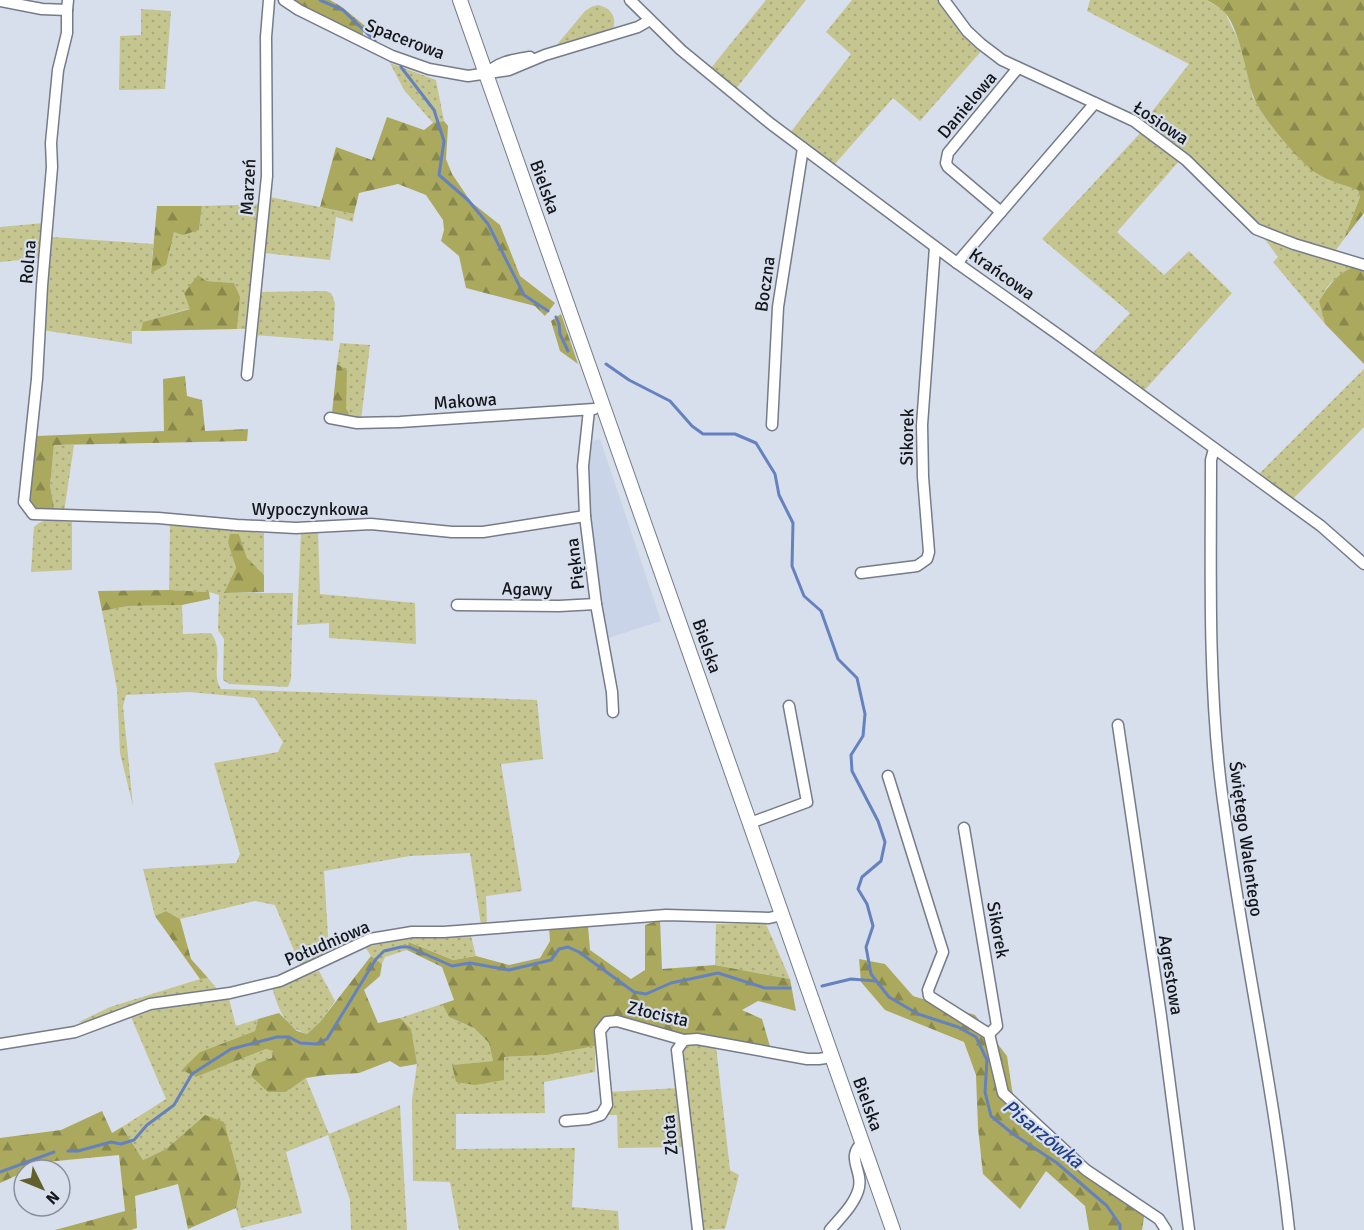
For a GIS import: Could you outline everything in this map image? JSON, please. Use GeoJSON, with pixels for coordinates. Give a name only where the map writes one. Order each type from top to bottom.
{"type":"FeatureCollection","features":[{"type":"Feature","properties":{"kind":"main road","name":"Bielska"},"geometry":{"type":"LineString","coordinates":[[460,0],[596,408],[750,823],[893,1230]]}},
{"type":"Feature","properties":{"kind":"street","name":"Marzeń"},"geometry":{"type":"LineString","coordinates":[[248,375],[267,176],[268,0]]}},
{"type":"Feature","properties":{"kind":"street","name":"Spacerowa"},"geometry":{"type":"LineString","coordinates":[[284,0],[299,10],[392,56],[429,69],[452,75],[468,76],[509,70],[545,55],[638,27],[650,20]]}},
{"type":"Feature","properties":{"kind":"street","name":"Krańcowa"},"geometry":{"type":"LineString","coordinates":[[630,0],[718,82],[803,148],[935,247],[1321,526],[1364,564]]}},
{"type":"Feature","properties":{"kind":"street","name":"Łosiowa"},"geometry":{"type":"LineString","coordinates":[[944,0],[967,31],[996,56],[1134,121],[1171,148],[1209,181],[1256,229],[1294,244],[1364,265]]}},
{"type":"Feature","properties":{"kind":"street"},"geometry":{"type":"LineString","coordinates":[[0,2],[42,9],[68,5]]}},
{"type":"Feature","properties":{"kind":"street","name":"Rolna"},"geometry":{"type":"LineString","coordinates":[[33,514],[24,502],[52,167],[51,143],[58,70],[67,33],[68,5]]}},
{"type":"Feature","properties":{"kind":"street","name":"Danielowa"},"geometry":{"type":"LineString","coordinates":[[1001,212],[948,167],[946,158],[1018,68]]}},
{"type":"Feature","properties":{"kind":"street"},"geometry":{"type":"LineString","coordinates":[[957,263],[1095,103]]}},
{"type":"Feature","properties":{"kind":"street","name":"Boczna"},"geometry":{"type":"LineString","coordinates":[[772,425],[778,307],[803,148]]}},
{"type":"Feature","properties":{"kind":"street","name":"Sikorek"},"geometry":{"type":"LineString","coordinates":[[861,573],[917,566],[927,559],[929,552],[923,477],[922,426],[935,247]]}},
{"type":"Feature","properties":{"kind":"street","name":"Makowa"},"geometry":{"type":"LineString","coordinates":[[330,418],[357,423],[400,422],[596,408]]}},
{"type":"Feature","properties":{"kind":"street","name":"Piękna"},"geometry":{"type":"LineString","coordinates":[[596,408],[583,466],[585,516],[596,604],[612,692],[612,712]]}},
{"type":"Feature","properties":{"kind":"street","name":"Świętego Walentego"},"geometry":{"type":"LineString","coordinates":[[1214,449],[1210,460],[1211,669],[1220,776],[1290,1230]]}},
{"type":"Feature","properties":{"kind":"street","name":"Wypoczynkowa"},"geometry":{"type":"LineString","coordinates":[[33,514],[158,518],[296,528],[371,525],[452,532],[483,532],[585,516]]}},
{"type":"Feature","properties":{"kind":"street","name":"Agawy"},"geometry":{"type":"LineString","coordinates":[[457,605],[596,604]]}},
{"type":"Feature","properties":{"kind":"street"},"geometry":{"type":"LineString","coordinates":[[750,823],[807,802],[789,706]]}},
{"type":"Feature","properties":{"kind":"street","name":"Agrestowa"},"geometry":{"type":"LineString","coordinates":[[1118,725],[1161,1016],[1189,1230]]}},
{"type":"Feature","properties":{"kind":"street"},"geometry":{"type":"LineString","coordinates":[[888,776],[943,952],[928,990],[929,996],[989,1034],[1003,1093],[1086,1170],[1159,1219],[1166,1230]]}},
{"type":"Feature","properties":{"kind":"street","name":"Sikorek"},"geometry":{"type":"LineString","coordinates":[[964,828],[998,1026],[989,1034]]}},
{"type":"Feature","properties":{"kind":"street","name":"Południowa"},"geometry":{"type":"LineString","coordinates":[[0,1044],[75,1032],[150,1004],[230,993],[280,981],[370,939],[412,932],[444,932],[666,915],[768,918],[782,915]]}},
{"type":"Feature","properties":{"kind":"street","name":"Złocista"},"geometry":{"type":"LineString","coordinates":[[565,1120],[588,1119],[601,1115],[606,1105],[600,1030],[607,1022],[617,1021],[684,1040],[697,1039],[807,1059],[832,1057]]}},
{"type":"Feature","properties":{"kind":"street","name":"Złota"},"geometry":{"type":"LineString","coordinates":[[684,1040],[677,1050],[698,1230]]}},
{"type":"Feature","properties":{"kind":"street"},"geometry":{"type":"LineString","coordinates":[[830,1230],[846,1211],[859,1190],[860,1181],[854,1157],[856,1148],[863,1142]]}},
{"type":"Feature","properties":{"kind":"shaded area"},"geometry":{"type":"Polygon","coordinates":[[[600,439],[661,621],[605,639],[587,475],[590,442],[600,439]]]}},
{"type":"Feature","properties":{"kind":"green space"},"geometry":{"type":"Polygon","coordinates":[[[292,0],[330,0],[365,26],[362,37],[299,6],[292,0]]]}},
{"type":"Feature","properties":{"kind":"green space"},"geometry":{"type":"Polygon","coordinates":[[[766,0],[806,0],[735,90],[711,68],[766,0]]]}},
{"type":"Feature","properties":{"kind":"green space"},"geometry":{"type":"Polygon","coordinates":[[[852,0],[941,0],[983,49],[920,121],[893,98],[834,165],[790,133],[851,54],[826,32],[852,0]]]}},
{"type":"Feature","properties":{"kind":"green space"},"geometry":{"type":"Polygon","coordinates":[[[1090,0],[1207,0],[1224,11],[1245,60],[1253,98],[1275,129],[1299,158],[1316,173],[1358,190],[1360,197],[1344,239],[1333,254],[1260,227],[1140,120],[1147,118],[1189,64],[1087,11],[1090,0]]]}},
{"type":"Feature","properties":{"kind":"green space"},"geometry":{"type":"Polygon","coordinates":[[[1207,0],[1364,0],[1364,213],[1344,239],[1360,197],[1358,190],[1316,173],[1280,137],[1256,103],[1233,26],[1222,10],[1207,0]]]}},
{"type":"Feature","properties":{"kind":"green space"},"geometry":{"type":"Polygon","coordinates":[[[598,5],[606,8],[612,14],[613,29],[555,47],[585,11],[598,5]]]}},
{"type":"Feature","properties":{"kind":"green space"},"geometry":{"type":"Polygon","coordinates":[[[141,9],[171,11],[165,89],[119,90],[120,36],[141,35],[141,9]]]}},
{"type":"Feature","properties":{"kind":"green space"},"geometry":{"type":"Polygon","coordinates":[[[390,63],[436,80],[444,121],[433,123],[404,90],[390,63]]]}},
{"type":"Feature","properties":{"kind":"green space"},"geometry":{"type":"Polygon","coordinates":[[[387,117],[424,130],[433,123],[444,121],[448,126],[446,159],[452,174],[471,202],[500,225],[520,276],[555,303],[545,316],[535,306],[466,288],[459,256],[441,241],[444,230],[443,220],[426,195],[398,184],[359,193],[354,214],[320,207],[336,147],[372,160],[387,117]]]}},
{"type":"Feature","properties":{"kind":"green space"},"geometry":{"type":"Polygon","coordinates":[[[1143,130],[1180,160],[1117,232],[1164,275],[1189,251],[1232,293],[1143,392],[1092,354],[1130,313],[1042,239],[1143,130]]]}},
{"type":"Feature","properties":{"kind":"green space"},"geometry":{"type":"Polygon","coordinates":[[[270,197],[354,214],[353,222],[336,217],[330,260],[264,253],[270,197]]]}},
{"type":"Feature","properties":{"kind":"green space"},"geometry":{"type":"Polygon","coordinates":[[[262,204],[249,329],[237,329],[239,297],[234,283],[206,281],[191,308],[144,322],[141,331],[132,331],[132,344],[42,330],[52,237],[153,244],[151,272],[174,232],[199,230],[202,206],[262,204]]]}},
{"type":"Feature","properties":{"kind":"green space"},"geometry":{"type":"Polygon","coordinates":[[[157,206],[202,206],[199,230],[183,235],[174,232],[166,265],[151,273],[157,206]]]}},
{"type":"Feature","properties":{"kind":"green space"},"geometry":{"type":"Polygon","coordinates":[[[44,223],[42,258],[0,262],[0,227],[44,223]]]}},
{"type":"Feature","properties":{"kind":"green space"},"geometry":{"type":"Polygon","coordinates":[[[1264,238],[1356,265],[1329,284],[1319,301],[1325,324],[1273,262],[1278,257],[1264,238]]]}},
{"type":"Feature","properties":{"kind":"green space"},"geometry":{"type":"Polygon","coordinates":[[[1356,265],[1364,268],[1364,364],[1325,324],[1319,301],[1334,280],[1356,265]]]}},
{"type":"Feature","properties":{"kind":"green space"},"geometry":{"type":"Polygon","coordinates":[[[198,275],[206,281],[234,283],[240,297],[237,329],[141,331],[143,322],[190,309],[184,293],[198,275]]]}},
{"type":"Feature","properties":{"kind":"green space"},"geometry":{"type":"Polygon","coordinates":[[[325,291],[331,293],[335,303],[333,341],[255,335],[258,292],[325,291]]]}},
{"type":"Feature","properties":{"kind":"green space"},"geometry":{"type":"Polygon","coordinates":[[[561,314],[578,364],[560,351],[551,321],[561,314]]]}},
{"type":"Feature","properties":{"kind":"green space"},"geometry":{"type":"Polygon","coordinates":[[[340,343],[370,345],[361,420],[345,419],[349,413],[346,410],[337,364],[340,343]]]}},
{"type":"Feature","properties":{"kind":"green space"},"geometry":{"type":"Polygon","coordinates":[[[337,364],[347,370],[346,409],[349,413],[345,419],[332,413],[337,364]]]}},
{"type":"Feature","properties":{"kind":"green space"},"geometry":{"type":"Polygon","coordinates":[[[1364,369],[1364,427],[1291,501],[1257,476],[1364,369]]]}},
{"type":"Feature","properties":{"kind":"green space"},"geometry":{"type":"Polygon","coordinates":[[[185,376],[187,396],[202,400],[205,431],[248,429],[247,441],[54,445],[50,486],[55,512],[38,512],[28,499],[36,436],[164,431],[163,379],[185,376]]]}},
{"type":"Feature","properties":{"kind":"green space"},"geometry":{"type":"Polygon","coordinates":[[[54,445],[74,445],[64,512],[55,512],[50,486],[54,445]]]}},
{"type":"Feature","properties":{"kind":"green space"},"geometry":{"type":"Polygon","coordinates":[[[46,520],[72,522],[72,570],[31,572],[34,527],[46,520]]]}},
{"type":"Feature","properties":{"kind":"green space"},"geometry":{"type":"Polygon","coordinates":[[[170,525],[264,533],[264,575],[247,559],[239,534],[228,543],[236,568],[224,593],[293,593],[291,679],[288,687],[229,684],[223,680],[224,639],[218,630],[219,595],[209,592],[169,590],[170,525]]]}},
{"type":"Feature","properties":{"kind":"green space"},"geometry":{"type":"Polygon","coordinates":[[[318,531],[320,594],[415,603],[416,644],[329,638],[329,623],[297,625],[301,532],[318,531]]]}},
{"type":"Feature","properties":{"kind":"green space"},"geometry":{"type":"Polygon","coordinates":[[[230,534],[239,534],[247,558],[264,575],[264,592],[224,593],[236,568],[228,543],[230,534]]]}},
{"type":"Feature","properties":{"kind":"green space"},"geometry":{"type":"Polygon","coordinates":[[[98,591],[209,592],[210,599],[182,605],[128,606],[102,611],[98,591]]]}},
{"type":"Feature","properties":{"kind":"green space"},"geometry":{"type":"Polygon","coordinates":[[[182,605],[183,634],[211,633],[215,640],[217,676],[221,689],[537,700],[543,759],[501,764],[522,891],[486,896],[487,925],[481,925],[470,853],[410,856],[324,871],[329,952],[301,967],[275,905],[255,901],[180,919],[166,911],[155,916],[143,869],[236,863],[240,854],[214,763],[278,752],[283,742],[255,698],[189,692],[126,695],[123,706],[133,806],[120,753],[117,689],[102,611],[128,606],[182,605]]]}},
{"type":"Feature","properties":{"kind":"green space"},"geometry":{"type":"Polygon","coordinates":[[[166,911],[180,919],[191,959],[208,978],[200,979],[155,916],[166,911]]]}},
{"type":"Feature","properties":{"kind":"green space"},"geometry":{"type":"Polygon","coordinates":[[[660,920],[662,969],[715,965],[790,979],[796,1011],[758,1001],[742,1010],[762,1019],[771,1050],[682,1036],[614,1017],[597,1029],[595,1046],[547,1055],[504,1057],[504,1080],[475,1085],[456,1082],[452,1065],[493,1061],[489,1043],[474,1028],[449,1017],[442,1004],[454,1000],[442,967],[407,950],[409,942],[453,960],[476,956],[509,965],[540,958],[550,941],[549,928],[588,926],[590,950],[631,979],[645,970],[645,925],[660,920]]]}},
{"type":"Feature","properties":{"kind":"green space"},"geometry":{"type":"Polygon","coordinates":[[[716,924],[766,924],[790,979],[715,965],[716,924]]]}},
{"type":"Feature","properties":{"kind":"green space"},"geometry":{"type":"Polygon","coordinates":[[[471,936],[476,956],[453,960],[410,942],[407,950],[385,957],[382,964],[371,956],[365,947],[411,938],[471,936]]]}},
{"type":"Feature","properties":{"kind":"green space"},"geometry":{"type":"Polygon","coordinates":[[[371,956],[382,964],[380,976],[364,990],[378,1023],[400,1018],[411,1029],[417,1064],[400,1067],[390,1061],[359,1073],[306,1078],[286,1092],[268,1092],[251,1076],[256,1064],[272,1058],[273,1051],[266,1049],[196,1077],[182,1070],[200,1052],[255,1031],[258,1019],[279,1013],[297,1031],[307,1034],[320,1022],[371,956]]]}},
{"type":"Feature","properties":{"kind":"green space"},"geometry":{"type":"Polygon","coordinates":[[[859,959],[885,964],[913,996],[975,1015],[1007,1056],[1012,1090],[1022,1123],[1083,1173],[1145,1210],[1142,1230],[1089,1230],[1085,1206],[1046,1171],[1020,1209],[983,1174],[976,1075],[964,1042],[885,1010],[861,982],[859,959]]]}},
{"type":"Feature","properties":{"kind":"green space"},"geometry":{"type":"Polygon","coordinates":[[[319,971],[335,1001],[320,1022],[307,1034],[287,1022],[272,987],[319,971]]]}},
{"type":"Feature","properties":{"kind":"green space"},"geometry":{"type":"Polygon","coordinates":[[[208,978],[218,990],[89,1024],[79,1022],[110,1007],[208,978]]]}},
{"type":"Feature","properties":{"kind":"green space"},"geometry":{"type":"Polygon","coordinates":[[[229,999],[236,1026],[258,1019],[255,1031],[200,1052],[196,1077],[266,1049],[274,1051],[272,1058],[286,1092],[306,1078],[329,1134],[400,1105],[407,1230],[351,1230],[350,1200],[328,1135],[286,1152],[302,1213],[241,1228],[236,1208],[241,1184],[205,1115],[166,1149],[143,1160],[122,1127],[166,1099],[131,1017],[150,1009],[229,999]]]}},
{"type":"Feature","properties":{"kind":"green space"},"geometry":{"type":"Polygon","coordinates":[[[442,1004],[449,1017],[474,1028],[489,1043],[493,1061],[453,1065],[456,1081],[504,1057],[547,1055],[595,1046],[595,1072],[544,1082],[545,1113],[456,1114],[456,1149],[575,1148],[572,1207],[618,1211],[619,1230],[459,1230],[450,1182],[413,1181],[412,1100],[417,1064],[400,1018],[442,1004]]]}},
{"type":"Feature","properties":{"kind":"green space"},"geometry":{"type":"Polygon","coordinates":[[[689,1045],[716,1046],[730,1170],[739,1175],[725,1229],[701,1230],[682,1053],[689,1045]]]}},
{"type":"Feature","properties":{"kind":"green space"},"geometry":{"type":"Polygon","coordinates":[[[677,1088],[685,1147],[618,1148],[617,1115],[608,1115],[609,1092],[677,1088]]]}},
{"type":"Feature","properties":{"kind":"green space"},"geometry":{"type":"Polygon","coordinates":[[[102,1111],[112,1133],[122,1127],[143,1160],[166,1149],[205,1115],[224,1122],[241,1184],[236,1208],[188,1229],[178,1184],[135,1196],[137,1228],[131,1230],[55,1230],[125,1211],[119,1155],[72,1160],[12,1158],[12,1178],[0,1183],[0,1138],[61,1130],[102,1111]]]}},
{"type":"Feature","properties":{"kind":"waterway","name":"Pisarzówka"},"geometry":{"type":"LineString","coordinates":[[320,0],[343,10],[375,41]]}},
{"type":"Feature","properties":{"kind":"waterway","name":"Pisarzówka"},"geometry":{"type":"LineString","coordinates":[[401,67],[434,110],[444,141],[439,175],[468,200],[488,224],[524,295],[548,311]]}},
{"type":"Feature","properties":{"kind":"waterway","name":"Pisarzówka"},"geometry":{"type":"LineString","coordinates":[[556,317],[560,334],[568,351]]}},
{"type":"Feature","properties":{"kind":"waterway","name":"Pisarzówka"},"geometry":{"type":"LineString","coordinates":[[606,364],[629,380],[670,401],[692,426],[703,434],[735,434],[756,443],[775,474],[779,495],[793,523],[792,566],[804,596],[821,611],[838,659],[857,678],[865,714],[863,736],[851,755],[852,771],[878,821],[885,842],[881,861],[862,877],[858,889],[867,904],[873,926],[866,947],[871,974],[889,997],[918,1014],[958,1027],[976,1037],[987,1060],[985,1092],[991,1116],[1013,1134],[1057,1163],[1107,1206],[1120,1225],[1120,1230]]}},
{"type":"Feature","properties":{"kind":"waterway"},"geometry":{"type":"LineString","coordinates":[[68,1151],[78,1151],[111,1142],[121,1144],[134,1140],[147,1125],[174,1105],[192,1074],[231,1049],[277,1037],[289,1037],[300,1043],[316,1044],[327,1039],[376,959],[384,951],[401,947],[409,947],[452,966],[470,963],[509,970],[551,960],[559,949],[568,947],[579,952],[634,992],[646,994],[671,983],[718,973],[765,988],[790,988]]}},
{"type":"Feature","properties":{"kind":"waterway"},"geometry":{"type":"LineString","coordinates":[[822,986],[851,979],[876,981]]}},
{"type":"Feature","properties":{"kind":"waterway"},"geometry":{"type":"LineString","coordinates":[[0,1172],[54,1152]]}}]}
